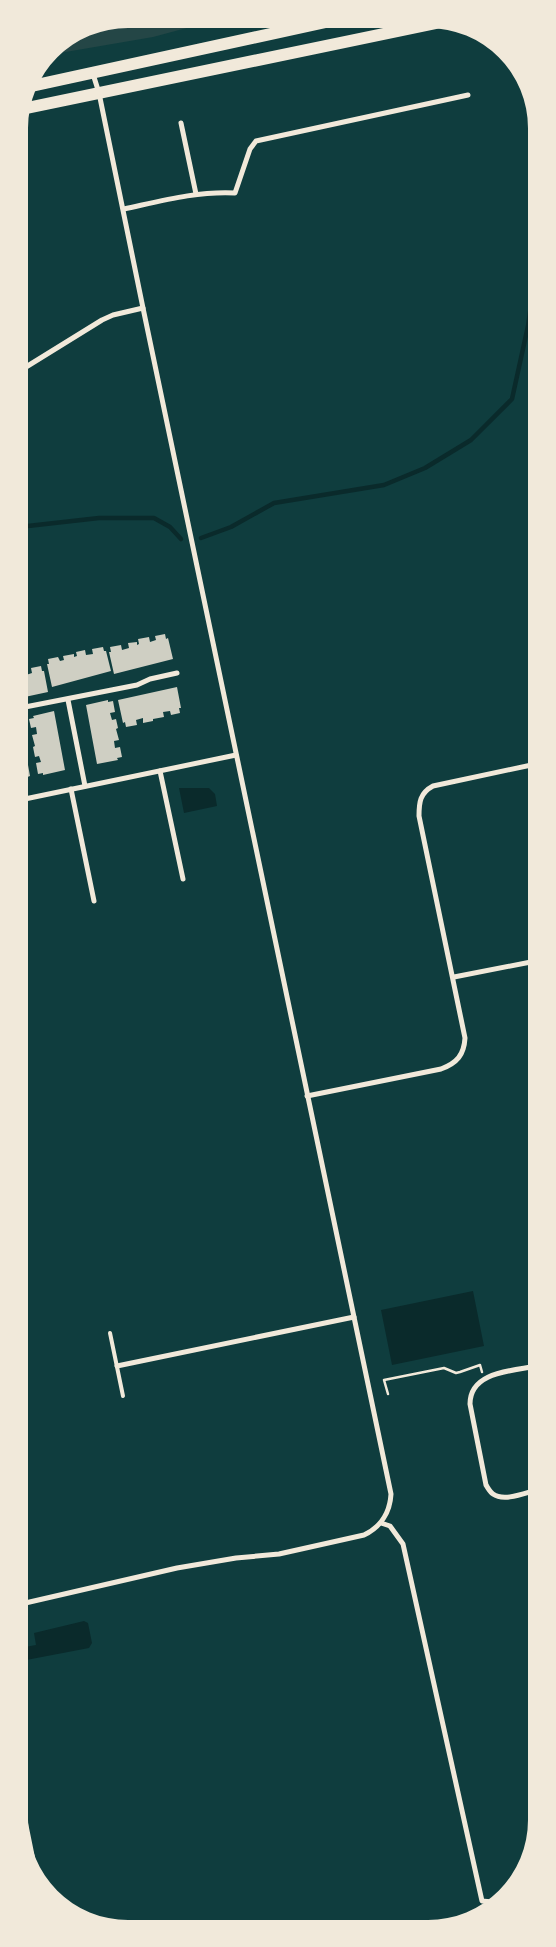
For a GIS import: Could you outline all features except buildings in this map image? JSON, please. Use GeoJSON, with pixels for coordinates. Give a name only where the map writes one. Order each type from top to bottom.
{"type":"FeatureCollection","features":[{"type":"Feature","properties":{"kind":"main road"},"geometry":{"type":"LineString","coordinates":[[37,85],[299,28]]}},
{"type":"Feature","properties":{"kind":"main road"},"geometry":{"type":"LineString","coordinates":[[29,108],[412,28]]}},
{"type":"Feature","properties":{"kind":"street"},"geometry":{"type":"LineString","coordinates":[[28,1602],[177,1568],[236,1558],[279,1554],[364,1535],[373,1531],[381,1523],[390,1506],[390,1482],[307,1096],[124,209],[99,93],[92,74]]}},
{"type":"Feature","properties":{"kind":"street"},"geometry":{"type":"LineString","coordinates":[[124,209],[196,194],[211,192],[235,193],[250,149],[256,141],[468,95]]}},
{"type":"Feature","properties":{"kind":"street"},"geometry":{"type":"LineString","coordinates":[[181,123],[196,194]]}},
{"type":"Feature","properties":{"kind":"street"},"geometry":{"type":"LineString","coordinates":[[28,366],[113,314],[143,308]]}},
{"type":"Feature","properties":{"kind":"street"},"geometry":{"type":"LineString","coordinates":[[28,707],[137,686],[150,679],[177,673]]}},
{"type":"Feature","properties":{"kind":"street"},"geometry":{"type":"LineString","coordinates":[[68,700],[85,786]]}},
{"type":"Feature","properties":{"kind":"street"},"geometry":{"type":"LineString","coordinates":[[28,798],[236,755]]}},
{"type":"Feature","properties":{"kind":"street"},"geometry":{"type":"LineString","coordinates":[[307,1096],[441,1070],[451,1066],[462,1055],[465,1038],[419,816],[420,799],[433,786],[528,766]]}},
{"type":"Feature","properties":{"kind":"street"},"geometry":{"type":"LineString","coordinates":[[160,770],[183,879]]}},
{"type":"Feature","properties":{"kind":"street"},"geometry":{"type":"LineString","coordinates":[[71,789],[94,901]]}},
{"type":"Feature","properties":{"kind":"street"},"geometry":{"type":"LineString","coordinates":[[454,978],[528,963]]}},
{"type":"Feature","properties":{"kind":"street"},"geometry":{"type":"LineString","coordinates":[[117,1366],[354,1317]]}},
{"type":"Feature","properties":{"kind":"street"},"geometry":{"type":"LineString","coordinates":[[528,1368],[484,1378],[474,1386],[470,1398],[486,1485],[492,1494],[500,1497],[510,1497],[528,1492]]}},
{"type":"Feature","properties":{"kind":"street"},"geometry":{"type":"LineString","coordinates":[[381,1523],[390,1526],[403,1544],[482,1901],[486,1901]]}},
{"type":"Feature","properties":{"kind":"lane"},"geometry":{"type":"LineString","coordinates":[[110,1333],[123,1396]]}},
{"type":"Feature","properties":{"kind":"path"},"geometry":{"type":"LineString","coordinates":[[388,1394],[384,1380],[444,1368],[456,1373],[480,1365],[484,1378]]}},
{"type":"Feature","properties":{"kind":"shaded area"},"geometry":{"type":"Polygon","coordinates":[[[115,28],[186,28],[153,37],[61,53],[83,38],[115,28]]]}},
{"type":"Feature","properties":{"kind":"shaded area"},"geometry":{"type":"Polygon","coordinates":[[[179,788],[209,788],[215,794],[217,806],[184,813],[179,788]]]}},
{"type":"Feature","properties":{"kind":"shaded area"},"geometry":{"type":"Polygon","coordinates":[[[473,1291],[484,1346],[392,1365],[381,1310],[473,1291]]]}},
{"type":"Feature","properties":{"kind":"shaded area"},"geometry":{"type":"Polygon","coordinates":[[[84,1621],[88,1623],[92,1643],[89,1648],[28,1660],[28,1646],[36,1645],[34,1633],[84,1621]]]}},
{"type":"Feature","properties":{"kind":"waterway"},"geometry":{"type":"LineString","coordinates":[[201,538],[231,527],[274,503],[384,485],[425,468],[471,440],[512,399],[528,326]]}},
{"type":"Feature","properties":{"kind":"waterway"},"geometry":{"type":"LineString","coordinates":[[28,526],[99,518],[154,518],[170,527],[181,539]]}}]}
